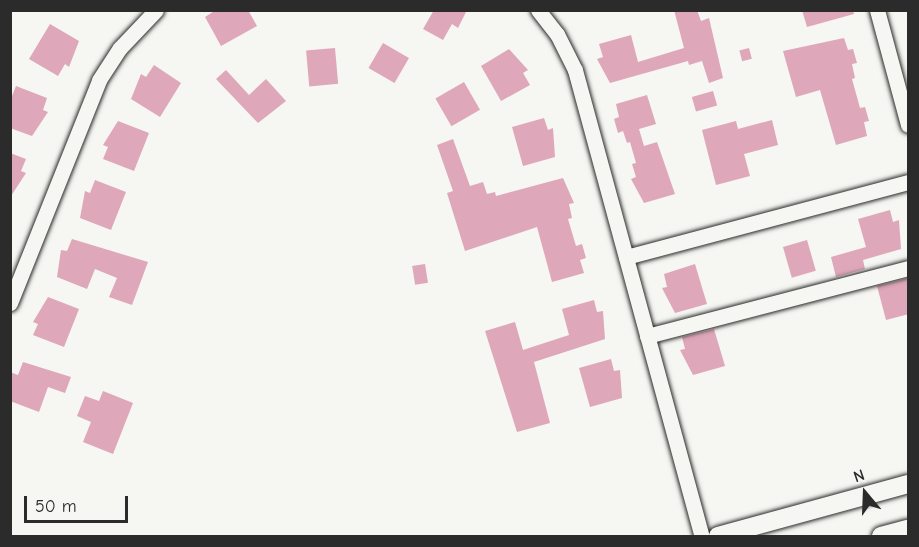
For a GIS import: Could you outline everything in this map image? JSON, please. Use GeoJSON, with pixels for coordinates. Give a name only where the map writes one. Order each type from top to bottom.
{"type":"FeatureCollection","features":[{"type":"Feature","properties":{"kind":"street"},"geometry":{"type":"LineString","coordinates":[[10,303],[99,80],[120,48],[156,10]]}},
{"type":"Feature","properties":{"kind":"street"},"geometry":{"type":"LineString","coordinates":[[538,10],[557,34],[575,70],[702,537]]}},
{"type":"Feature","properties":{"kind":"street"},"geometry":{"type":"LineString","coordinates":[[877,10],[909,125]]}},
{"type":"Feature","properties":{"kind":"street"},"geometry":{"type":"LineString","coordinates":[[626,257],[909,182]]}},
{"type":"Feature","properties":{"kind":"street"},"geometry":{"type":"LineString","coordinates":[[646,336],[909,268]]}},
{"type":"Feature","properties":{"kind":"street"},"geometry":{"type":"LineString","coordinates":[[718,537],[909,484]]}},
{"type":"Feature","properties":{"kind":"street"},"geometry":{"type":"LineString","coordinates":[[881,537],[909,529]]}},
{"type":"Feature","properties":{"kind":"building"},"geometry":{"type":"Polygon","coordinates":[[[216,10],[248,10],[257,26],[221,46],[205,17],[216,10]]]}},
{"type":"Feature","properties":{"kind":"building"},"geometry":{"type":"Polygon","coordinates":[[[434,10],[467,10],[458,28],[452,24],[443,40],[423,29],[434,10]]]}},
{"type":"Feature","properties":{"kind":"building"},"geometry":{"type":"Polygon","coordinates":[[[674,10],[697,10],[701,21],[709,18],[723,78],[709,83],[702,61],[689,65],[688,61],[610,83],[597,59],[603,57],[599,44],[631,35],[638,62],[684,48],[674,10]]]}},
{"type":"Feature","properties":{"kind":"building"},"geometry":{"type":"Polygon","coordinates":[[[802,10],[853,10],[854,14],[807,27],[802,10]]]}},
{"type":"Feature","properties":{"kind":"building"},"geometry":{"type":"Polygon","coordinates":[[[50,24],[79,41],[69,67],[65,64],[58,76],[29,59],[50,24]]]}},
{"type":"Feature","properties":{"kind":"building"},"geometry":{"type":"Polygon","coordinates":[[[844,38],[848,50],[853,49],[857,63],[852,64],[855,78],[852,79],[860,108],[865,107],[869,121],[864,122],[867,136],[836,145],[820,90],[796,97],[783,51],[844,38]]]}},
{"type":"Feature","properties":{"kind":"building"},"geometry":{"type":"Polygon","coordinates":[[[383,43],[409,58],[394,83],[368,68],[383,43]]]}},
{"type":"Feature","properties":{"kind":"building"},"geometry":{"type":"Polygon","coordinates":[[[335,48],[338,84],[309,86],[306,51],[335,48]]]}},
{"type":"Feature","properties":{"kind":"building"},"geometry":{"type":"Polygon","coordinates":[[[749,48],[752,59],[742,61],[739,51],[749,48]]]}},
{"type":"Feature","properties":{"kind":"building"},"geometry":{"type":"Polygon","coordinates":[[[509,49],[528,70],[523,73],[530,85],[501,101],[481,66],[509,49]]]}},
{"type":"Feature","properties":{"kind":"building"},"geometry":{"type":"Polygon","coordinates":[[[154,65],[181,83],[160,117],[131,99],[141,74],[146,77],[154,65]]]}},
{"type":"Feature","properties":{"kind":"building"},"geometry":{"type":"Polygon","coordinates":[[[226,70],[249,95],[266,79],[286,101],[258,123],[216,79],[226,70]]]}},
{"type":"Feature","properties":{"kind":"building"},"geometry":{"type":"Polygon","coordinates":[[[464,82],[480,110],[451,126],[435,98],[464,82]]]}},
{"type":"Feature","properties":{"kind":"building"},"geometry":{"type":"Polygon","coordinates":[[[16,86],[47,98],[43,110],[48,112],[32,136],[10,128],[10,101],[16,86]]]}},
{"type":"Feature","properties":{"kind":"building"},"geometry":{"type":"Polygon","coordinates":[[[713,91],[717,105],[696,111],[692,97],[713,91]]]}},
{"type":"Feature","properties":{"kind":"building"},"geometry":{"type":"Polygon","coordinates":[[[647,95],[656,124],[639,129],[644,146],[657,142],[675,194],[644,203],[631,179],[636,177],[632,164],[636,163],[630,142],[627,143],[623,131],[618,133],[614,119],[619,117],[616,104],[647,95]]]}},
{"type":"Feature","properties":{"kind":"building"},"geometry":{"type":"Polygon","coordinates":[[[544,118],[548,130],[553,128],[555,157],[523,166],[512,127],[544,118]]]}},
{"type":"Feature","properties":{"kind":"building"},"geometry":{"type":"Polygon","coordinates":[[[772,120],[778,145],[744,154],[750,176],[716,185],[702,130],[736,121],[738,129],[772,120]]]}},
{"type":"Feature","properties":{"kind":"building"},"geometry":{"type":"Polygon","coordinates":[[[118,121],[149,133],[134,171],[103,159],[108,147],[103,145],[118,121]]]}},
{"type":"Feature","properties":{"kind":"building"},"geometry":{"type":"Polygon","coordinates":[[[453,139],[470,186],[483,182],[487,194],[495,192],[496,196],[563,178],[574,203],[569,204],[572,218],[568,219],[576,246],[582,244],[586,258],[580,260],[584,273],[552,282],[537,227],[465,251],[447,193],[453,191],[437,145],[453,139]]]}},
{"type":"Feature","properties":{"kind":"building"},"geometry":{"type":"Polygon","coordinates":[[[10,153],[26,159],[21,171],[26,173],[11,196],[10,153]]]}},
{"type":"Feature","properties":{"kind":"building"},"geometry":{"type":"Polygon","coordinates":[[[95,180],[126,192],[111,230],[80,218],[85,191],[90,193],[95,180]]]}},
{"type":"Feature","properties":{"kind":"building"},"geometry":{"type":"Polygon","coordinates":[[[890,210],[893,222],[899,220],[901,249],[863,260],[865,269],[836,277],[831,257],[866,247],[858,219],[890,210]]]}},
{"type":"Feature","properties":{"kind":"building"},"geometry":{"type":"Polygon","coordinates":[[[72,239],[148,262],[132,305],[109,297],[117,278],[95,269],[87,289],[57,277],[61,250],[67,251],[72,239]]]}},
{"type":"Feature","properties":{"kind":"building"},"geometry":{"type":"Polygon","coordinates":[[[807,240],[816,271],[792,278],[783,247],[807,240]]]}},
{"type":"Feature","properties":{"kind":"building"},"geometry":{"type":"Polygon","coordinates":[[[425,264],[428,283],[415,285],[412,266],[425,264]]]}},
{"type":"Feature","properties":{"kind":"building"},"geometry":{"type":"Polygon","coordinates":[[[695,264],[707,304],[675,313],[662,288],[667,287],[664,274],[695,264]]]}},
{"type":"Feature","properties":{"kind":"building"},"geometry":{"type":"Polygon","coordinates":[[[909,278],[909,314],[886,320],[877,286],[909,278]]]}},
{"type":"Feature","properties":{"kind":"building"},"geometry":{"type":"Polygon","coordinates":[[[48,297],[79,309],[64,347],[33,335],[38,324],[33,322],[48,297]]]}},
{"type":"Feature","properties":{"kind":"building"},"geometry":{"type":"Polygon","coordinates":[[[594,300],[597,312],[603,311],[605,339],[534,362],[550,423],[517,432],[485,331],[515,322],[523,350],[569,335],[562,309],[594,300]]]}},
{"type":"Feature","properties":{"kind":"building"},"geometry":{"type":"Polygon","coordinates":[[[714,329],[725,366],[693,375],[680,350],[685,349],[682,337],[714,329]]]}},
{"type":"Feature","properties":{"kind":"building"},"geometry":{"type":"Polygon","coordinates":[[[611,359],[614,371],[620,370],[622,398],[590,407],[579,368],[611,359]]]}},
{"type":"Feature","properties":{"kind":"building"},"geometry":{"type":"Polygon","coordinates":[[[23,362],[71,377],[65,393],[48,387],[39,412],[10,401],[10,372],[18,375],[23,362]]]}},
{"type":"Feature","properties":{"kind":"building"},"geometry":{"type":"Polygon","coordinates":[[[103,391],[133,403],[113,454],[83,442],[91,422],[77,416],[85,396],[99,401],[103,391]]]}}]}
